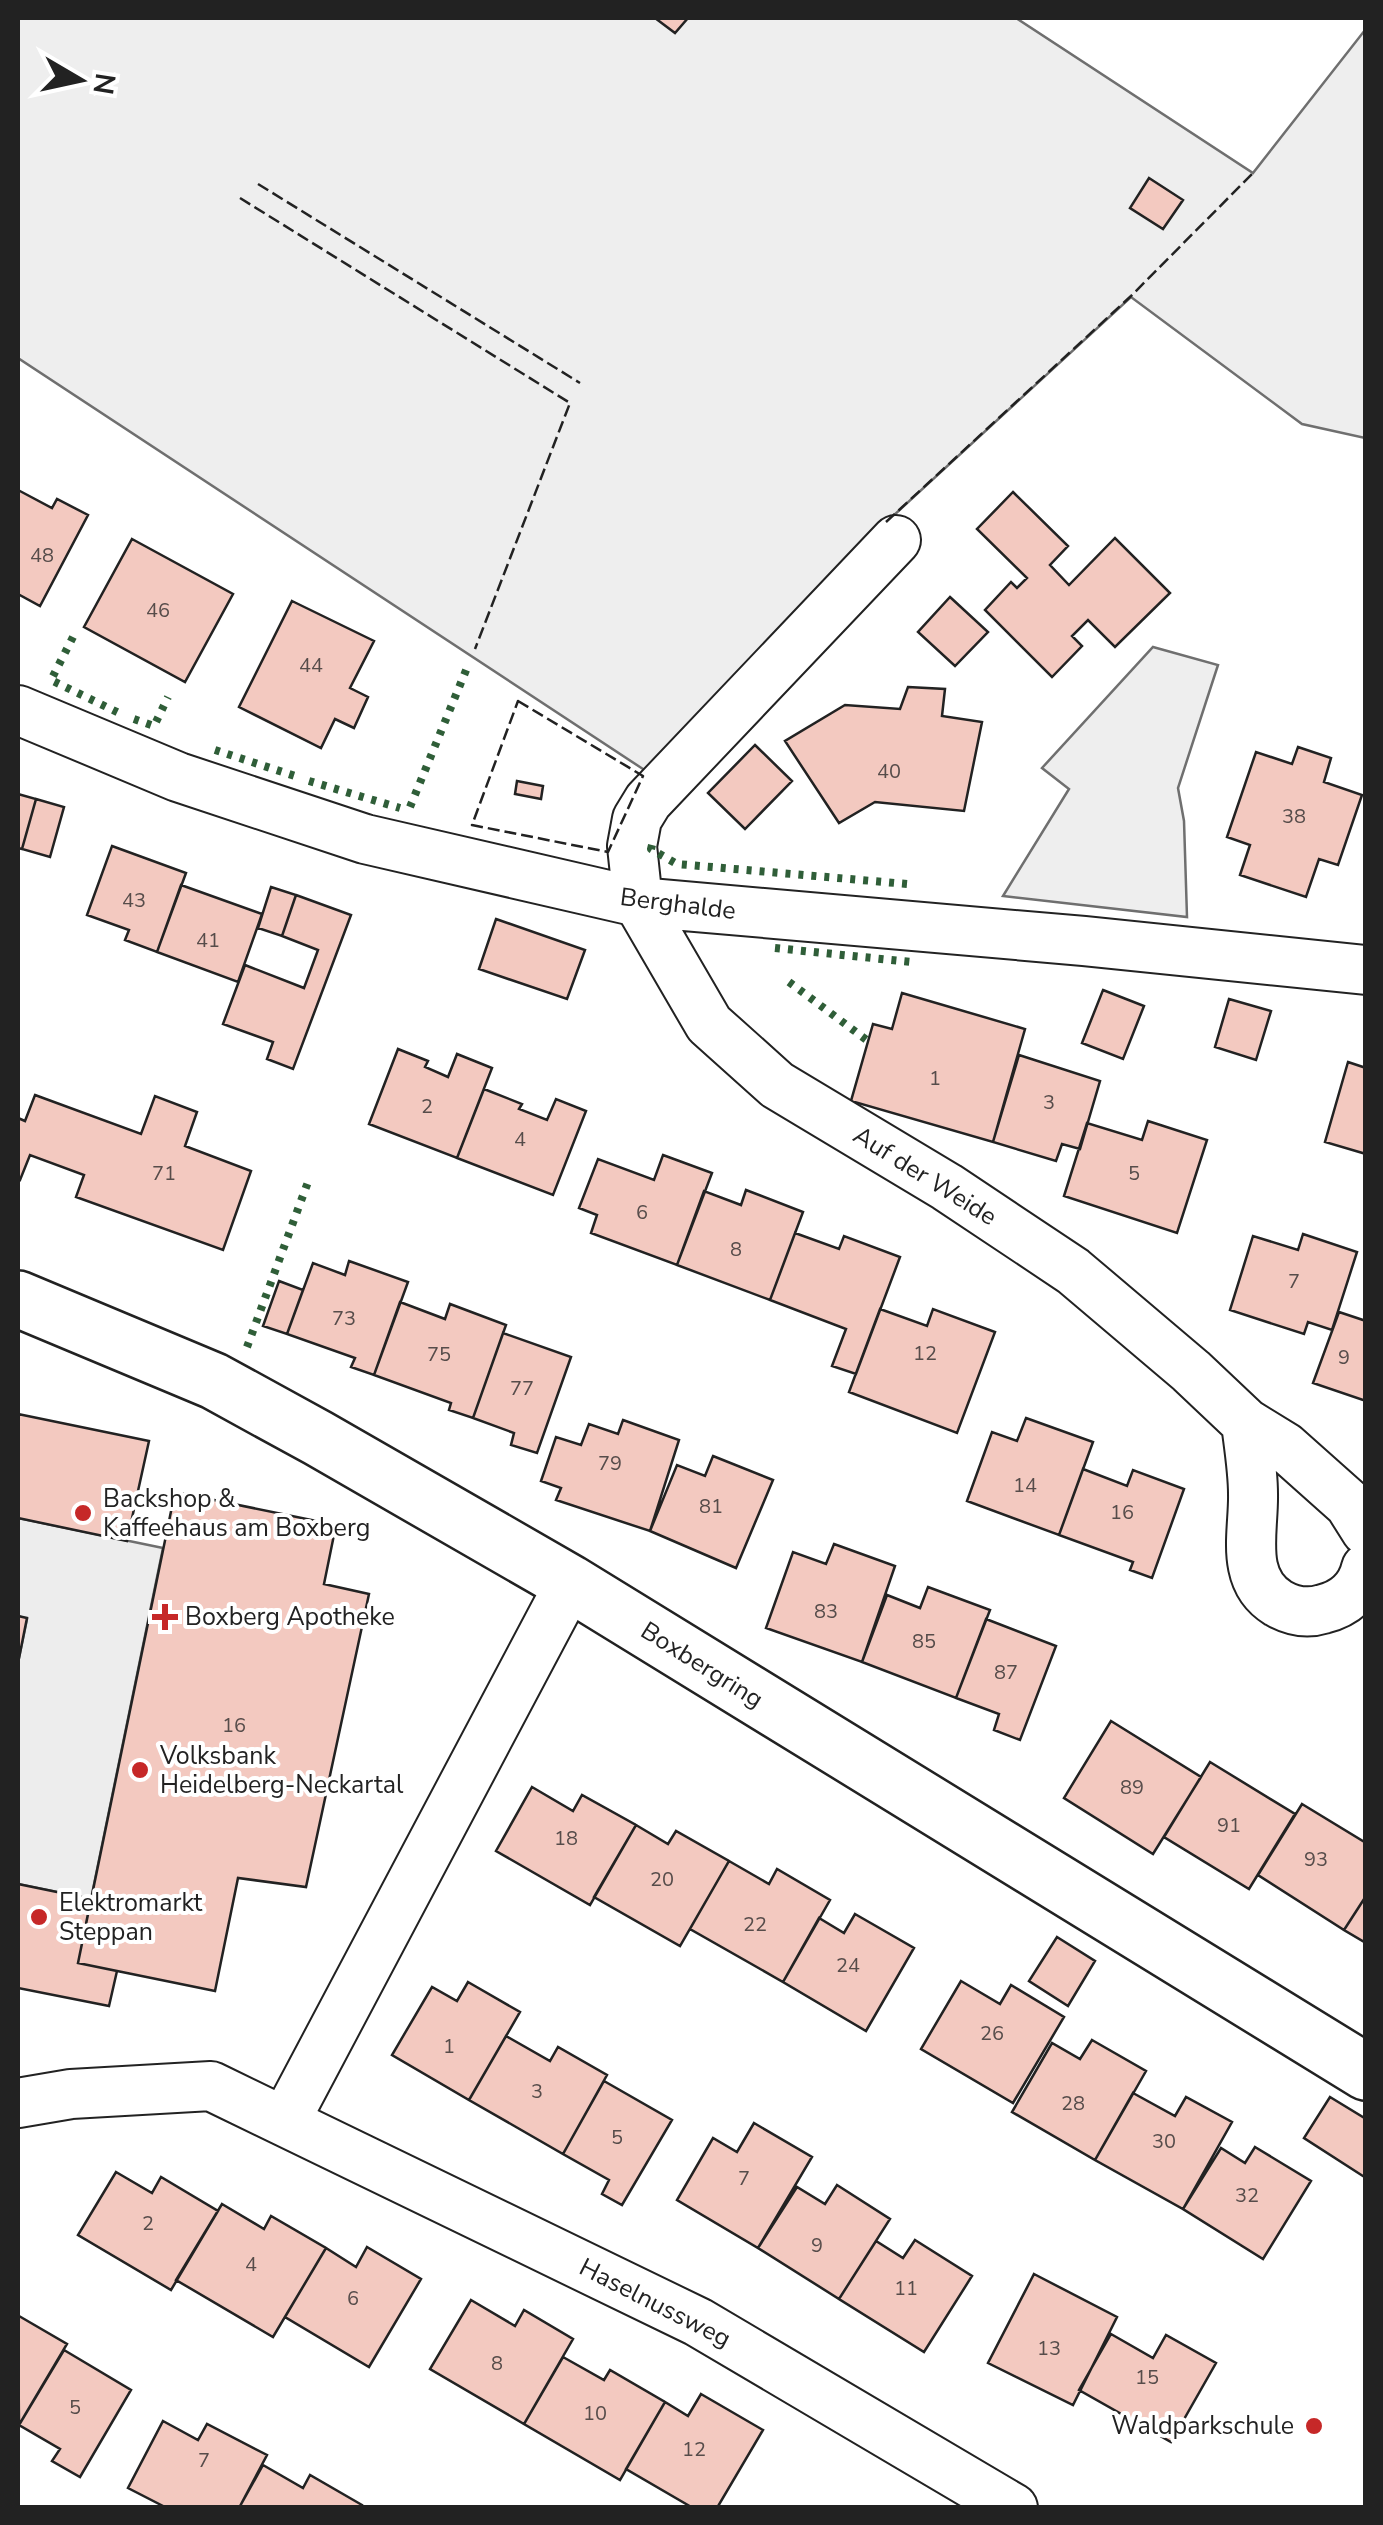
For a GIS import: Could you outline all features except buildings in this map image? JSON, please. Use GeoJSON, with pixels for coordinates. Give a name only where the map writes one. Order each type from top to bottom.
{"type":"FeatureCollection","features":[{"type":"Feature","properties":{"kind":"street"},"geometry":{"type":"LineString","coordinates":[[638,902],[632,846],[637,819],[648,801],[896,540]]}},
{"type":"Feature","properties":{"kind":"street","name":"Berghalde"},"geometry":{"type":"LineString","coordinates":[[18,710],[178,778],[364,839],[638,902],[1366,970]]}},
{"type":"Feature","properties":{"kind":"street","name":"Auf der Weide"},"geometry":{"type":"LineString","coordinates":[[638,902],[710,1024],[778,1084],[947,1187],[1073,1271],[1191,1371],[1246,1424],[1285,1447],[1350,1504],[1366,1531]]}},
{"type":"Feature","properties":{"kind":"street","name":"Boxbergring"},"geometry":{"type":"LineString","coordinates":[[18,1298],[214,1381],[570,1584],[1366,2072]]}},
{"type":"Feature","properties":{"kind":"street"},"geometry":{"type":"LineString","coordinates":[[1246,1424],[1254,1494],[1250,1542],[1254,1573],[1267,1595],[1298,1611],[1314,1612],[1335,1606],[1351,1595],[1366,1568]]}},
{"type":"Feature","properties":{"kind":"street"},"geometry":{"type":"LineString","coordinates":[[285,2121],[570,1584]]}},
{"type":"Feature","properties":{"kind":"street","name":"Haselnussweg"},"geometry":{"type":"LineString","coordinates":[[18,2103],[71,2094],[211,2086],[698,2322],[1013,2508]]}},
{"type":"Feature","properties":{"kind":"shaded area"},"geometry":{"type":"Polygon","coordinates":[[[18,18],[1016,18],[1253,173],[1365,30],[1365,438],[1302,424],[1131,297],[880,528],[649,773],[18,358],[18,18]]]}},
{"type":"Feature","properties":{"kind":"shaded area"},"geometry":{"type":"Polygon","coordinates":[[[1153,647],[1218,665],[1178,788],[1184,821],[1187,917],[1003,896],[1069,789],[1042,768],[1153,647]]]}},
{"type":"Feature","properties":{"kind":"shaded area"},"geometry":{"type":"Polygon","coordinates":[[[18,1518],[163,1548],[91,1899],[18,1884],[18,1663],[27,1619],[18,1616],[18,1518]]]}},
{"type":"Feature","properties":{"kind":"hedge"},"geometry":{"type":"LineString","coordinates":[[73,637],[51,680],[119,713]]}},
{"type":"Feature","properties":{"kind":"hedge"},"geometry":{"type":"LineString","coordinates":[[410,807],[469,663]]}},
{"type":"Feature","properties":{"kind":"hedge"},"geometry":{"type":"LineString","coordinates":[[134,719],[154,726],[168,697]]}},
{"type":"Feature","properties":{"kind":"hedge"},"geometry":{"type":"LineString","coordinates":[[215,750],[298,777]]}},
{"type":"Feature","properties":{"kind":"hedge"},"geometry":{"type":"LineString","coordinates":[[309,781],[400,808]]}},
{"type":"Feature","properties":{"kind":"hedge"},"geometry":{"type":"LineString","coordinates":[[652,845],[651,849],[677,864],[907,884]]}},
{"type":"Feature","properties":{"kind":"hedge"},"geometry":{"type":"LineString","coordinates":[[775,948],[911,962]]}},
{"type":"Feature","properties":{"kind":"hedge"},"geometry":{"type":"LineString","coordinates":[[789,982],[868,1041]]}},
{"type":"Feature","properties":{"kind":"hedge"},"geometry":{"type":"LineString","coordinates":[[247,1347],[308,1182]]}},
{"type":"Feature","properties":{"kind":"fence"},"geometry":{"type":"LineString","coordinates":[[886,522],[1131,296],[1253,173]]}},
{"type":"Feature","properties":{"kind":"fence"},"geometry":{"type":"LineString","coordinates":[[258,184],[580,383]]}},
{"type":"Feature","properties":{"kind":"fence"},"geometry":{"type":"LineString","coordinates":[[240,198],[570,403],[475,649]]}},
{"type":"Feature","properties":{"kind":"fence"},"geometry":{"type":"LineString","coordinates":[[518,701],[643,776],[608,852],[472,825],[518,701]]}},
{"type":"Feature","properties":{"kind":"place","name":"Backshop & Kaffeehaus am Boxberg"},"geometry":{"type":"Point","coordinates":[83,1513]}},
{"type":"Feature","properties":{"kind":"place","name":"Boxberg Apotheke"},"geometry":{"type":"Point","coordinates":[165,1617]}},
{"type":"Feature","properties":{"kind":"place","name":"Volksbank Heidelberg-Neckartal"},"geometry":{"type":"Point","coordinates":[140,1770]}},
{"type":"Feature","properties":{"kind":"place","name":"Elektromarkt Steppan"},"geometry":{"type":"Point","coordinates":[39,1917]}},
{"type":"Feature","properties":{"kind":"place","name":"Waldparkschule"},"geometry":{"type":"Point","coordinates":[1314,2426]}}]}
